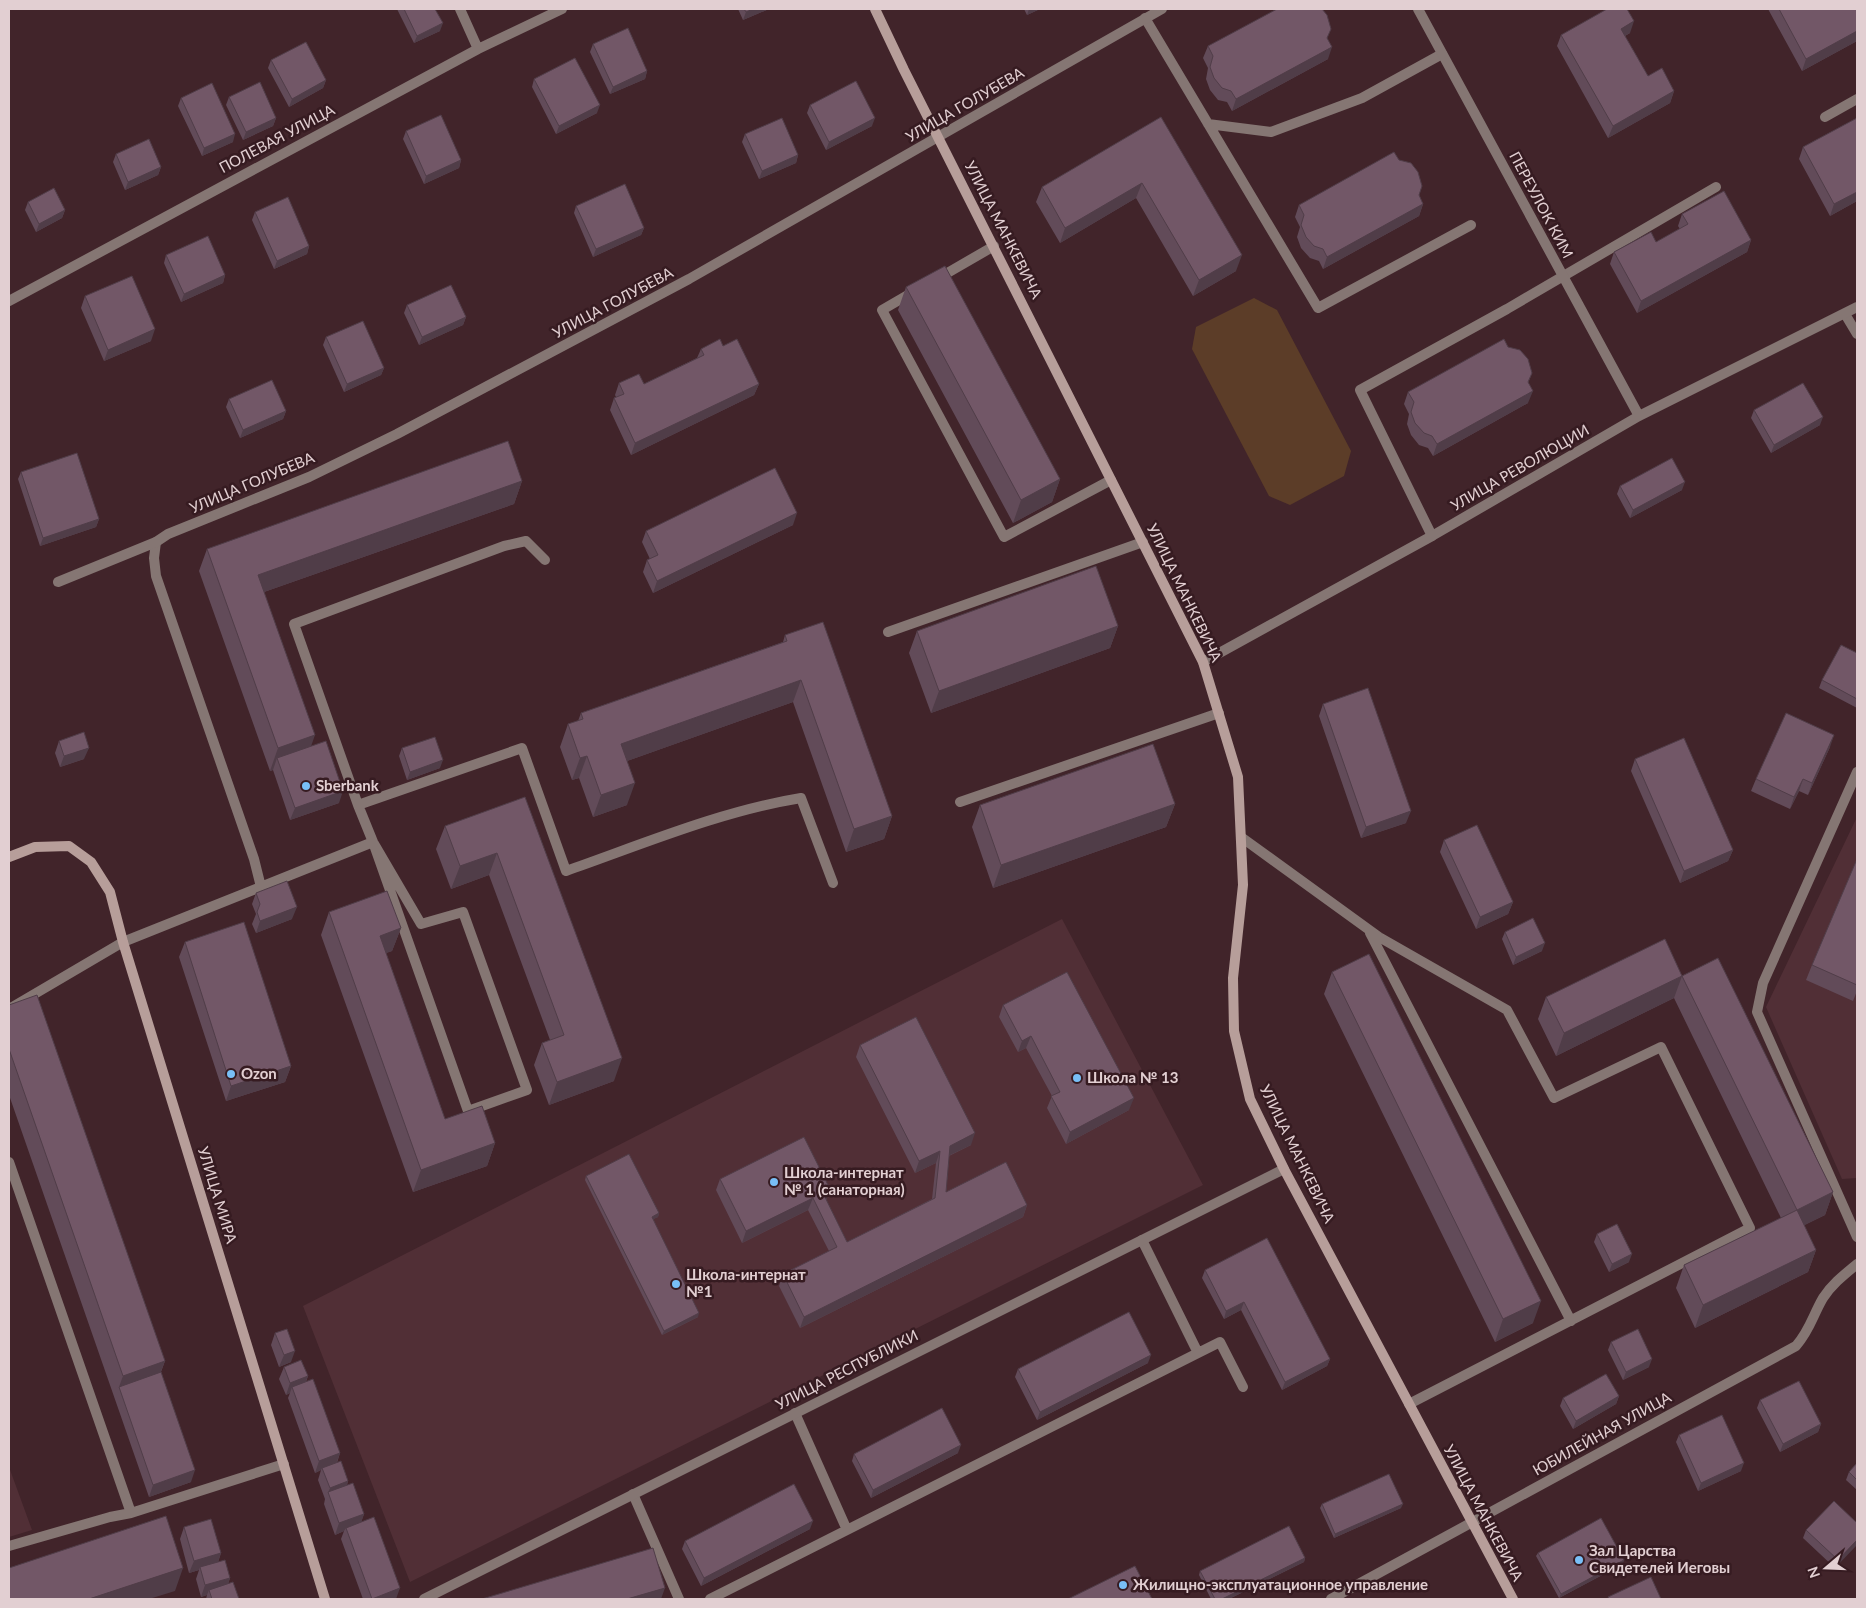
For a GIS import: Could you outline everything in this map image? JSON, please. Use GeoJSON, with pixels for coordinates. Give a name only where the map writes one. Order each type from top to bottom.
{"type":"FeatureCollection","features":[{"type":"Feature","properties":{"kind":"street"},"geometry":{"type":"LineString","coordinates":[[460,9],[478,49]]}},
{"type":"Feature","properties":{"kind":"street","name":"ПОЛЕВАЯ УЛИЦА"},"geometry":{"type":"LineString","coordinates":[[9,301],[478,49],[562,9]]}},
{"type":"Feature","properties":{"kind":"street","name":"УЛИЦА МАНКЕВИЧА"},"geometry":{"type":"LineString","coordinates":[[875,9],[1203,662],[1238,777],[1243,885],[1233,978],[1234,1032],[1250,1099],[1284,1169],[1512,1599]]}},
{"type":"Feature","properties":{"kind":"street","name":"УЛИЦА ГОЛУБЕВА"},"geometry":{"type":"LineString","coordinates":[[58,582],[156,542],[168,534],[309,477],[398,434],[689,279],[1162,9]]}},
{"type":"Feature","properties":{"kind":"street","name":"ПЕРЕУЛОК КИМ"},"geometry":{"type":"LineString","coordinates":[[1418,9],[1639,416]]}},
{"type":"Feature","properties":{"kind":"street"},"geometry":{"type":"LineString","coordinates":[[1145,18],[1318,308],[1472,225]]}},
{"type":"Feature","properties":{"kind":"street"},"geometry":{"type":"LineString","coordinates":[[1208,124],[1271,132],[1362,98],[1442,54]]}},
{"type":"Feature","properties":{"kind":"street"},"geometry":{"type":"LineString","coordinates":[[1825,117],[1857,98]]}},
{"type":"Feature","properties":{"kind":"street"},"geometry":{"type":"LineString","coordinates":[[1432,536],[1360,390],[1563,277],[1716,187]]}},
{"type":"Feature","properties":{"kind":"street"},"geometry":{"type":"LineString","coordinates":[[994,246],[882,310],[1004,537],[1111,480]]}},
{"type":"Feature","properties":{"kind":"street","name":"УЛИЦА РЕВОЛЮЦИИ"},"geometry":{"type":"LineString","coordinates":[[1203,662],[1432,536],[1639,416],[1857,308]]}},
{"type":"Feature","properties":{"kind":"street"},"geometry":{"type":"LineString","coordinates":[[1845,314],[1857,334]]}},
{"type":"Feature","properties":{"kind":"street"},"geometry":{"type":"LineString","coordinates":[[374,842],[421,924],[463,912],[527,1090],[468,1110],[374,842],[358,805],[294,624],[511,544],[526,541],[545,560]]}},
{"type":"Feature","properties":{"kind":"street"},"geometry":{"type":"LineString","coordinates":[[156,542],[154,558],[156,576],[247,840],[261,887]]}},
{"type":"Feature","properties":{"kind":"street"},"geometry":{"type":"LineString","coordinates":[[888,632],[1143,542]]}},
{"type":"Feature","properties":{"kind":"street"},"geometry":{"type":"LineString","coordinates":[[960,802],[1219,713]]}},
{"type":"Feature","properties":{"kind":"street"},"geometry":{"type":"LineString","coordinates":[[358,805],[522,748],[566,871],[685,829],[772,802],[801,798],[833,883]]}},
{"type":"Feature","properties":{"kind":"street"},"geometry":{"type":"LineString","coordinates":[[1857,772],[1763,983],[1757,1012],[1857,1237]]}},
{"type":"Feature","properties":{"kind":"street"},"geometry":{"type":"LineString","coordinates":[[1241,836],[1378,937],[1508,1010],[1554,1098],[1661,1047],[1750,1228],[1409,1404]]}},
{"type":"Feature","properties":{"kind":"street"},"geometry":{"type":"LineString","coordinates":[[9,1009],[122,942],[374,842]]}},
{"type":"Feature","properties":{"kind":"street","name":"УЛИЦА МИРА"},"geometry":{"type":"LineString","coordinates":[[9,857],[34,847],[69,846],[91,862],[110,892],[122,942],[325,1599]]}},
{"type":"Feature","properties":{"kind":"street"},"geometry":{"type":"LineString","coordinates":[[1369,930],[1570,1321]]}},
{"type":"Feature","properties":{"kind":"street"},"geometry":{"type":"LineString","coordinates":[[9,1162],[131,1513]]}},
{"type":"Feature","properties":{"kind":"street","name":"УЛИЦА РЕСПУБЛИКИ"},"geometry":{"type":"LineString","coordinates":[[424,1599],[1284,1169]]}},
{"type":"Feature","properties":{"kind":"street"},"geometry":{"type":"LineString","coordinates":[[1142,1240],[1198,1353]]}},
{"type":"Feature","properties":{"kind":"street","name":"ЮБИЛЕЙНАЯ УЛИЦА"},"geometry":{"type":"LineString","coordinates":[[1331,1599],[1796,1346],[1806,1335],[1824,1298],[1834,1283],[1857,1264]]}},
{"type":"Feature","properties":{"kind":"street"},"geometry":{"type":"LineString","coordinates":[[710,1599],[1220,1342],[1243,1387]]}},
{"type":"Feature","properties":{"kind":"street"},"geometry":{"type":"LineString","coordinates":[[795,1413],[847,1530]]}},
{"type":"Feature","properties":{"kind":"street"},"geometry":{"type":"LineString","coordinates":[[9,1546],[110,1517],[131,1513],[284,1464]]}},
{"type":"Feature","properties":{"kind":"street"},"geometry":{"type":"LineString","coordinates":[[633,1494],[679,1599]]}},
{"type":"Feature","properties":{"kind":"shaded area"},"geometry":{"type":"Polygon","coordinates":[[[1254,298],[1277,310],[1351,451],[1344,476],[1290,505],[1269,496],[1192,349],[1196,327],[1254,298]]]}},
{"type":"Feature","properties":{"kind":"shaded area"},"geometry":{"type":"Polygon","coordinates":[[[1857,817],[1857,1178],[1842,1179],[1766,1007],[1857,817]]]}},
{"type":"Feature","properties":{"kind":"shaded area","name":"Школа-интернат №1"},"geometry":{"type":"Polygon","coordinates":[[[1062,919],[1203,1185],[410,1582],[303,1306],[1062,919]]]}},
{"type":"Feature","properties":{"kind":"shaded area"},"geometry":{"type":"Polygon","coordinates":[[[9,1467],[32,1530],[9,1537],[9,1467]]]}},
{"type":"Feature","properties":{"kind":"building"},"geometry":{"type":"Polygon","coordinates":[[[404,9],[435,9],[443,23],[417,36],[404,9]]]}},
{"type":"Feature","properties":{"kind":"building"},"geometry":{"type":"Polygon","coordinates":[[[1277,9],[1322,9],[1327,15],[1331,29],[1327,38],[1332,47],[1236,99],[1231,91],[1222,88],[1214,78],[1210,67],[1213,56],[1208,46],[1277,9]]]}},
{"type":"Feature","properties":{"kind":"building"},"geometry":{"type":"Polygon","coordinates":[[[1607,9],[1627,9],[1634,21],[1621,29],[1648,76],[1662,68],[1674,91],[1613,126],[1561,35],[1607,9]]]}},
{"type":"Feature","properties":{"kind":"building"},"geometry":{"type":"Polygon","coordinates":[[[1779,9],[1857,9],[1857,31],[1806,59],[1779,9]]]}},
{"type":"Feature","properties":{"kind":"building"},"geometry":{"type":"Polygon","coordinates":[[[628,28],[647,71],[613,87],[593,44],[628,28]]]}},
{"type":"Feature","properties":{"kind":"building"},"geometry":{"type":"Polygon","coordinates":[[[306,42],[326,80],[292,99],[271,60],[306,42]]]}},
{"type":"Feature","properties":{"kind":"building"},"geometry":{"type":"Polygon","coordinates":[[[575,58],[600,105],[559,126],[534,79],[575,58]]]}},
{"type":"Feature","properties":{"kind":"building"},"geometry":{"type":"Polygon","coordinates":[[[856,81],[875,118],[829,142],[810,105],[856,81]]]}},
{"type":"Feature","properties":{"kind":"building"},"geometry":{"type":"Polygon","coordinates":[[[260,82],[276,118],[246,132],[229,97],[260,82]]]}},
{"type":"Feature","properties":{"kind":"building"},"geometry":{"type":"Polygon","coordinates":[[[212,83],[235,134],[204,148],[181,98],[212,83]]]}},
{"type":"Feature","properties":{"kind":"building"},"geometry":{"type":"Polygon","coordinates":[[[441,115],[461,160],[426,176],[406,131],[441,115]]]}},
{"type":"Feature","properties":{"kind":"building"},"geometry":{"type":"Polygon","coordinates":[[[1161,117],[1242,255],[1199,280],[1142,183],[1065,228],[1042,187],[1161,117]]]}},
{"type":"Feature","properties":{"kind":"building"},"geometry":{"type":"Polygon","coordinates":[[[782,118],[798,155],[762,171],[745,134],[782,118]]]}},
{"type":"Feature","properties":{"kind":"building"},"geometry":{"type":"Polygon","coordinates":[[[1857,118],[1857,192],[1834,204],[1803,147],[1857,118]]]}},
{"type":"Feature","properties":{"kind":"building"},"geometry":{"type":"Polygon","coordinates":[[[149,139],[161,167],[128,182],[116,154],[149,139]]]}},
{"type":"Feature","properties":{"kind":"building"},"geometry":{"type":"Polygon","coordinates":[[[1394,152],[1399,160],[1411,163],[1418,172],[1422,186],[1419,195],[1423,204],[1327,257],[1323,249],[1314,246],[1306,237],[1301,225],[1304,215],[1299,205],[1394,152]]]}},
{"type":"Feature","properties":{"kind":"building"},"geometry":{"type":"Polygon","coordinates":[[[625,184],[644,228],[596,249],[576,206],[625,184]]]}},
{"type":"Feature","properties":{"kind":"building"},"geometry":{"type":"Polygon","coordinates":[[[54,188],[65,210],[39,224],[28,202],[54,188]]]}},
{"type":"Feature","properties":{"kind":"building"},"geometry":{"type":"Polygon","coordinates":[[[1724,191],[1751,240],[1641,301],[1614,252],[1651,232],[1656,242],[1688,224],[1682,214],[1724,191]]]}},
{"type":"Feature","properties":{"kind":"building"},"geometry":{"type":"Polygon","coordinates":[[[288,197],[309,246],[277,261],[255,212],[288,197]]]}},
{"type":"Feature","properties":{"kind":"building"},"geometry":{"type":"Polygon","coordinates":[[[208,236],[225,275],[184,294],[166,255],[208,236]]]}},
{"type":"Feature","properties":{"kind":"building"},"geometry":{"type":"Polygon","coordinates":[[[945,266],[1060,479],[1021,500],[906,287],[945,266]]]}},
{"type":"Feature","properties":{"kind":"building"},"geometry":{"type":"Polygon","coordinates":[[[132,276],[155,329],[108,350],[85,296],[132,276]]]}},
{"type":"Feature","properties":{"kind":"building"},"geometry":{"type":"Polygon","coordinates":[[[451,285],[466,317],[422,337],[407,305],[451,285]]]}},
{"type":"Feature","properties":{"kind":"building"},"geometry":{"type":"Polygon","coordinates":[[[363,321],[384,368],[347,384],[326,337],[363,321]]]}},
{"type":"Feature","properties":{"kind":"building"},"geometry":{"type":"Polygon","coordinates":[[[720,339],[723,346],[737,339],[759,384],[635,443],[614,398],[624,394],[619,383],[639,374],[644,384],[704,355],[701,349],[720,339]]]}},
{"type":"Feature","properties":{"kind":"building"},"geometry":{"type":"Polygon","coordinates":[[[1504,339],[1508,347],[1520,350],[1528,359],[1532,373],[1528,382],[1533,391],[1437,444],[1432,436],[1424,433],[1415,423],[1411,412],[1414,402],[1408,392],[1504,339]]]}},
{"type":"Feature","properties":{"kind":"building"},"geometry":{"type":"Polygon","coordinates":[[[272,380],[286,411],[243,430],[229,399],[272,380]]]}},
{"type":"Feature","properties":{"kind":"building"},"geometry":{"type":"Polygon","coordinates":[[[1803,383],[1823,417],[1774,445],[1754,410],[1803,383]]]}},
{"type":"Feature","properties":{"kind":"building"},"geometry":{"type":"Polygon","coordinates":[[[508,441],[522,481],[258,575],[315,735],[278,748],[207,549],[508,441]]]}},
{"type":"Feature","properties":{"kind":"building"},"geometry":{"type":"Polygon","coordinates":[[[77,453],[99,519],[43,538],[21,472],[77,453]]]}},
{"type":"Feature","properties":{"kind":"building"},"geometry":{"type":"Polygon","coordinates":[[[1672,458],[1685,482],[1633,510],[1620,486],[1672,458]]]}},
{"type":"Feature","properties":{"kind":"building"},"geometry":{"type":"Polygon","coordinates":[[[775,468],[797,513],[657,581],[647,560],[658,555],[646,531],[775,468]]]}},
{"type":"Feature","properties":{"kind":"building"},"geometry":{"type":"Polygon","coordinates":[[[1096,566],[1118,626],[939,691],[917,631],[1096,566]]]}},
{"type":"Feature","properties":{"kind":"building"},"geometry":{"type":"Polygon","coordinates":[[[823,622],[892,816],[854,829],[801,680],[621,744],[635,783],[601,795],[587,756],[580,758],[568,724],[583,719],[581,713],[787,641],[785,635],[823,622]]]}},
{"type":"Feature","properties":{"kind":"building"},"geometry":{"type":"Polygon","coordinates":[[[1841,645],[1857,653],[1857,699],[1822,680],[1841,645]]]}},
{"type":"Feature","properties":{"kind":"building"},"geometry":{"type":"Polygon","coordinates":[[[1368,688],[1411,811],[1366,827],[1323,704],[1368,688]]]}},
{"type":"Feature","properties":{"kind":"building"},"geometry":{"type":"Polygon","coordinates":[[[1786,713],[1834,735],[1812,783],[1803,779],[1794,797],[1756,779],[1786,713]]]}},
{"type":"Feature","properties":{"kind":"building"},"geometry":{"type":"Polygon","coordinates":[[[84,732],[89,748],[64,756],[59,741],[84,732]]]}},
{"type":"Feature","properties":{"kind":"building"},"geometry":{"type":"Polygon","coordinates":[[[435,737],[443,760],[410,772],[402,748],[435,737]]]}},
{"type":"Feature","properties":{"kind":"building"},"geometry":{"type":"Polygon","coordinates":[[[1684,738],[1733,850],[1684,871],[1635,759],[1684,738]]]}},
{"type":"Feature","properties":{"kind":"building","name":"Sberbank"},"geometry":{"type":"Polygon","coordinates":[[[326,741],[343,791],[295,808],[277,758],[326,741]]]}},
{"type":"Feature","properties":{"kind":"building"},"geometry":{"type":"Polygon","coordinates":[[[1153,744],[1175,804],[1001,865],[980,805],[1153,744]]]}},
{"type":"Feature","properties":{"kind":"building"},"geometry":{"type":"Polygon","coordinates":[[[525,797],[622,1058],[557,1082],[542,1043],[564,1035],[497,853],[460,866],[445,826],[525,797]]]}},
{"type":"Feature","properties":{"kind":"building"},"geometry":{"type":"Polygon","coordinates":[[[1477,825],[1513,902],[1480,917],[1444,840],[1477,825]]]}},
{"type":"Feature","properties":{"kind":"building"},"geometry":{"type":"Polygon","coordinates":[[[1857,859],[1857,985],[1812,965],[1857,859]]]}},
{"type":"Feature","properties":{"kind":"building"},"geometry":{"type":"Polygon","coordinates":[[[287,881],[297,907],[260,921],[257,912],[260,904],[256,893],[287,881]]]}},
{"type":"Feature","properties":{"kind":"building"},"geometry":{"type":"Polygon","coordinates":[[[387,891],[401,928],[380,936],[445,1119],[482,1106],[495,1143],[421,1170],[329,912],[387,891]]]}},
{"type":"Feature","properties":{"kind":"building"},"geometry":{"type":"Polygon","coordinates":[[[1533,918],[1545,943],[1516,957],[1505,932],[1533,918]]]}},
{"type":"Feature","properties":{"kind":"building"},"geometry":{"type":"Polygon","coordinates":[[[244,922],[291,1066],[231,1086],[185,942],[244,922]]]}},
{"type":"Feature","properties":{"kind":"building"},"geometry":{"type":"Polygon","coordinates":[[[1665,939],[1682,976],[1564,1033],[1546,997],[1665,939]]]}},
{"type":"Feature","properties":{"kind":"building"},"geometry":{"type":"Polygon","coordinates":[[[1369,954],[1541,1301],[1503,1319],[1332,972],[1369,954]]]}},
{"type":"Feature","properties":{"kind":"building"},"geometry":{"type":"Polygon","coordinates":[[[1718,958],[1833,1192],[1797,1210],[1682,976],[1718,958]]]}},
{"type":"Feature","properties":{"kind":"building","name":"Школа № 13"},"geometry":{"type":"Polygon","coordinates":[[[1067,972],[1134,1098],[1070,1132],[1051,1096],[1060,1092],[1031,1036],[1022,1041],[1003,1005],[1067,972]]]}},
{"type":"Feature","properties":{"kind":"building"},"geometry":{"type":"Polygon","coordinates":[[[37,995],[165,1361],[123,1376],[9,1049],[9,1005],[37,995]]]}},
{"type":"Feature","properties":{"kind":"building","name":"Школа-интернат № 1 (санаторная)"},"geometry":{"type":"Polygon","coordinates":[[[916,1017],[975,1133],[950,1146],[946,1192],[1006,1162],[1027,1205],[804,1317],[783,1274],[837,1247],[813,1198],[746,1231],[720,1179],[804,1137],[830,1189],[823,1193],[847,1242],[935,1198],[940,1151],[919,1161],[860,1045],[916,1017]]]}},
{"type":"Feature","properties":{"kind":"building"},"geometry":{"type":"Polygon","coordinates":[[[629,1154],[659,1213],[652,1217],[699,1313],[664,1331],[586,1176],[629,1154]]]}},
{"type":"Feature","properties":{"kind":"building"},"geometry":{"type":"Polygon","coordinates":[[[1797,1210],[1816,1250],[1703,1305],[1684,1265],[1797,1210]]]}},
{"type":"Feature","properties":{"kind":"building"},"geometry":{"type":"Polygon","coordinates":[[[1617,1224],[1632,1254],[1612,1264],[1597,1234],[1617,1224]]]}},
{"type":"Feature","properties":{"kind":"building"},"geometry":{"type":"Polygon","coordinates":[[[1267,1238],[1330,1359],[1285,1382],[1244,1302],[1226,1311],[1205,1270],[1267,1238]]]}},
{"type":"Feature","properties":{"kind":"building"},"geometry":{"type":"Polygon","coordinates":[[[1129,1312],[1151,1355],[1040,1412],[1018,1369],[1129,1312]]]}},
{"type":"Feature","properties":{"kind":"building"},"geometry":{"type":"Polygon","coordinates":[[[287,1329],[295,1351],[284,1355],[275,1333],[287,1329]]]}},
{"type":"Feature","properties":{"kind":"building"},"geometry":{"type":"Polygon","coordinates":[[[1638,1329],[1652,1359],[1626,1372],[1611,1342],[1638,1329]]]}},
{"type":"Feature","properties":{"kind":"building"},"geometry":{"type":"Polygon","coordinates":[[[301,1360],[308,1376],[290,1383],[284,1367],[301,1360]]]}},
{"type":"Feature","properties":{"kind":"building"},"geometry":{"type":"Polygon","coordinates":[[[161,1372],[195,1470],[153,1485],[119,1387],[161,1372]]]}},
{"type":"Feature","properties":{"kind":"building"},"geometry":{"type":"Polygon","coordinates":[[[1606,1374],[1619,1396],[1576,1421],[1563,1398],[1606,1374]]]}},
{"type":"Feature","properties":{"kind":"building"},"geometry":{"type":"Polygon","coordinates":[[[313,1379],[340,1453],[319,1461],[292,1387],[313,1379]]]}},
{"type":"Feature","properties":{"kind":"building"},"geometry":{"type":"Polygon","coordinates":[[[1799,1381],[1821,1424],[1783,1444],[1760,1400],[1799,1381]]]}},
{"type":"Feature","properties":{"kind":"building"},"geometry":{"type":"Polygon","coordinates":[[[942,1408],[961,1445],[873,1490],[854,1454],[942,1408]]]}},
{"type":"Feature","properties":{"kind":"building"},"geometry":{"type":"Polygon","coordinates":[[[1722,1415],[1744,1463],[1701,1483],[1679,1435],[1722,1415]]]}},
{"type":"Feature","properties":{"kind":"building"},"geometry":{"type":"Polygon","coordinates":[[[341,1461],[348,1481],[330,1488],[322,1468],[341,1461]]]}},
{"type":"Feature","properties":{"kind":"building"},"geometry":{"type":"Polygon","coordinates":[[[1857,1463],[1857,1480],[1849,1472],[1857,1463]]]}},
{"type":"Feature","properties":{"kind":"building"},"geometry":{"type":"Polygon","coordinates":[[[1389,1474],[1403,1504],[1335,1534],[1322,1504],[1389,1474]]]}},
{"type":"Feature","properties":{"kind":"building"},"geometry":{"type":"Polygon","coordinates":[[[353,1483],[364,1514],[339,1523],[328,1492],[353,1483]]]}},
{"type":"Feature","properties":{"kind":"building"},"geometry":{"type":"Polygon","coordinates":[[[794,1484],[813,1521],[704,1578],[685,1541],[794,1484]]]}},
{"type":"Feature","properties":{"kind":"building"},"geometry":{"type":"Polygon","coordinates":[[[1834,1501],[1857,1523],[1857,1540],[1838,1560],[1806,1530],[1834,1501]]]}},
{"type":"Feature","properties":{"kind":"building"},"geometry":{"type":"Polygon","coordinates":[[[166,1516],[183,1568],[89,1599],[9,1599],[9,1568],[166,1516]]]}},
{"type":"Feature","properties":{"kind":"building"},"geometry":{"type":"Polygon","coordinates":[[[374,1517],[400,1588],[372,1599],[346,1528],[374,1517]]]}},
{"type":"Feature","properties":{"kind":"building","name":"Зал Царства Свидетелей Иеговы"},"geometry":{"type":"Polygon","coordinates":[[[1601,1518],[1624,1560],[1561,1594],[1538,1553],[1601,1518]]]}},
{"type":"Feature","properties":{"kind":"building"},"geometry":{"type":"Polygon","coordinates":[[[211,1519],[221,1553],[194,1561],[184,1527],[211,1519]]]}},
{"type":"Feature","properties":{"kind":"building"},"geometry":{"type":"Polygon","coordinates":[[[1289,1526],[1305,1558],[1222,1599],[1215,1599],[1200,1571],[1289,1526]]]}},
{"type":"Feature","properties":{"kind":"building"},"geometry":{"type":"Polygon","coordinates":[[[653,1548],[665,1588],[627,1599],[482,1599],[653,1548]]]}},
{"type":"Feature","properties":{"kind":"building"},"geometry":{"type":"Polygon","coordinates":[[[225,1560],[230,1578],[205,1585],[200,1567],[225,1560]]]}},
{"type":"Feature","properties":{"kind":"building","name":"Жилищно-эксплуатационное управление"},"geometry":{"type":"Polygon","coordinates":[[[1135,1566],[1152,1599],[1068,1599],[1135,1566]]]}},
{"type":"Feature","properties":{"kind":"building"},"geometry":{"type":"Polygon","coordinates":[[[1651,1577],[1661,1599],[1609,1599],[1608,1597],[1651,1577]]]}},
{"type":"Feature","properties":{"kind":"building"},"geometry":{"type":"Polygon","coordinates":[[[233,1582],[239,1599],[212,1599],[209,1590],[233,1582]]]}},
{"type":"Feature","properties":{"kind":"place","name":"Sberbank"},"geometry":{"type":"Point","coordinates":[306,786]}},
{"type":"Feature","properties":{"kind":"place","name":"Ozon"},"geometry":{"type":"Point","coordinates":[231,1074]}},
{"type":"Feature","properties":{"kind":"place","name":"Школа № 13"},"geometry":{"type":"Point","coordinates":[1077,1078]}},
{"type":"Feature","properties":{"kind":"place","name":"Школа-интернат № 1 (санаторная)"},"geometry":{"type":"Point","coordinates":[774,1182]}},
{"type":"Feature","properties":{"kind":"place","name":"Школа-интернат №1"},"geometry":{"type":"Point","coordinates":[676,1284]}},
{"type":"Feature","properties":{"kind":"place","name":"Зал Царства Свидетелей Иеговы"},"geometry":{"type":"Point","coordinates":[1579,1560]}},
{"type":"Feature","properties":{"kind":"place","name":"Жилищно-эксплуатационное управление"},"geometry":{"type":"Point","coordinates":[1123,1585]}}]}
